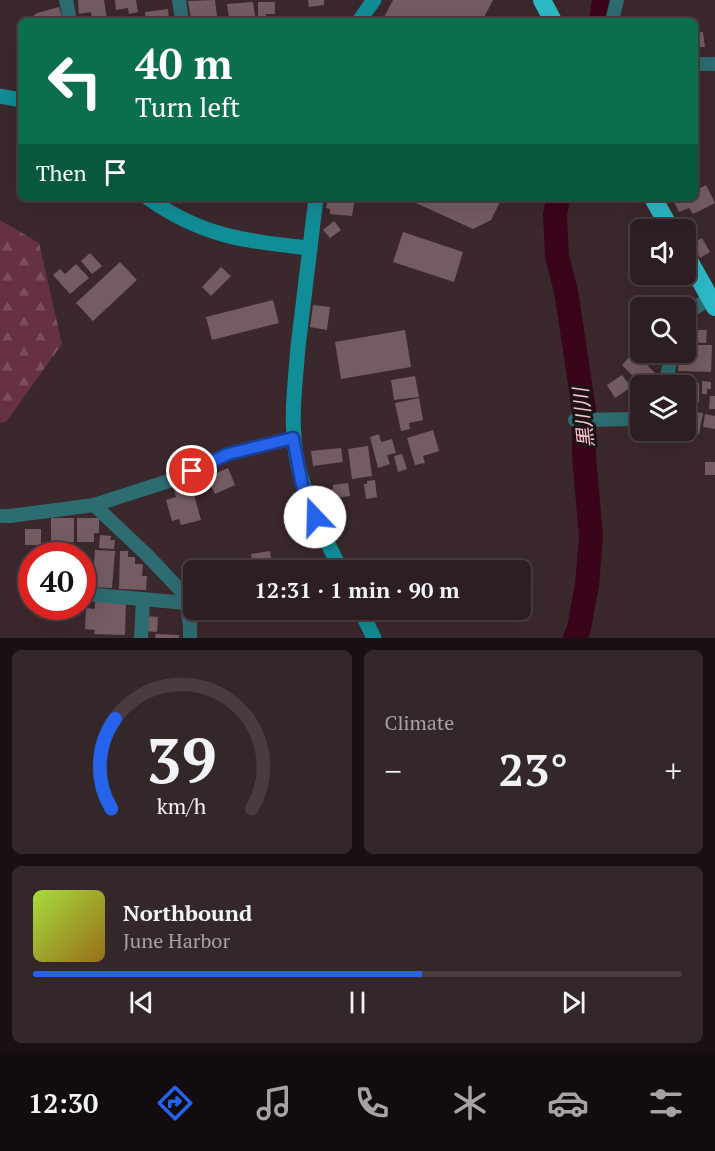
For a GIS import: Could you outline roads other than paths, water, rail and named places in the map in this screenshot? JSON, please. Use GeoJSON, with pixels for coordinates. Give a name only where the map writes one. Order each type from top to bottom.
{"type":"FeatureCollection","features":[{"type":"Feature","properties":{"kind":"highway"},"geometry":{"type":"LineString","coordinates":[[542,0],[552,18]]}},
{"type":"Feature","properties":{"kind":"highway"},"geometry":{"type":"LineString","coordinates":[[655,201],[665,219]]}},
{"type":"Feature","properties":{"kind":"highway"},"geometry":{"type":"LineString","coordinates":[[696,272],[713,302]]}},
{"type":"Feature","properties":{"kind":"street"},"geometry":{"type":"LineString","coordinates":[[66,0],[69,18]]}},
{"type":"Feature","properties":{"kind":"street"},"geometry":{"type":"LineString","coordinates":[[179,0],[182,18]]}},
{"type":"Feature","properties":{"kind":"street"},"geometry":{"type":"LineString","coordinates":[[361,18],[374,0]]}},
{"type":"Feature","properties":{"kind":"street"},"geometry":{"type":"LineString","coordinates":[[613,18],[617,0]]}},
{"type":"Feature","properties":{"kind":"street"},"geometry":{"type":"LineString","coordinates":[[698,64],[715,64]]}},
{"type":"Feature","properties":{"kind":"street"},"geometry":{"type":"LineString","coordinates":[[0,96],[18,99]]}},
{"type":"Feature","properties":{"kind":"street"},"geometry":{"type":"LineString","coordinates":[[152,201],[164,209],[215,233],[254,242],[310,248]]}},
{"type":"Feature","properties":{"kind":"street"},"geometry":{"type":"LineString","coordinates":[[316,201],[292,413],[293,438],[302,485],[336,560]]}},
{"type":"Feature","properties":{"kind":"street"},"geometry":{"type":"LineString","coordinates":[[696,310],[713,302]]}},
{"type":"Feature","properties":{"kind":"street"},"geometry":{"type":"LineString","coordinates":[[575,420],[630,419]]}},
{"type":"Feature","properties":{"kind":"street"},"geometry":{"type":"LineString","coordinates":[[0,516],[94,505],[175,479],[228,454],[293,438]]}},
{"type":"Feature","properties":{"kind":"street"},"geometry":{"type":"LineString","coordinates":[[94,505],[183,593]]}},
{"type":"Feature","properties":{"kind":"street"},"geometry":{"type":"LineString","coordinates":[[96,595],[183,603]]}},
{"type":"Feature","properties":{"kind":"street"},"geometry":{"type":"LineString","coordinates":[[141,638],[143,599]]}},
{"type":"Feature","properties":{"kind":"street"},"geometry":{"type":"LineString","coordinates":[[188,620],[189,638]]}},
{"type":"Feature","properties":{"kind":"street"},"geometry":{"type":"LineString","coordinates":[[365,620],[374,638]]}},
{"type":"Feature","properties":{"kind":"waterway","name":"黒川川"},"geometry":{"type":"LineString","coordinates":[[601,18],[604,0]]}},
{"type":"Feature","properties":{"kind":"waterway","name":"黒川川"},"geometry":{"type":"LineString","coordinates":[[557,201],[555,215],[557,256],[566,291],[584,409],[584,456],[591,537],[587,585],[575,638]]}}]}
